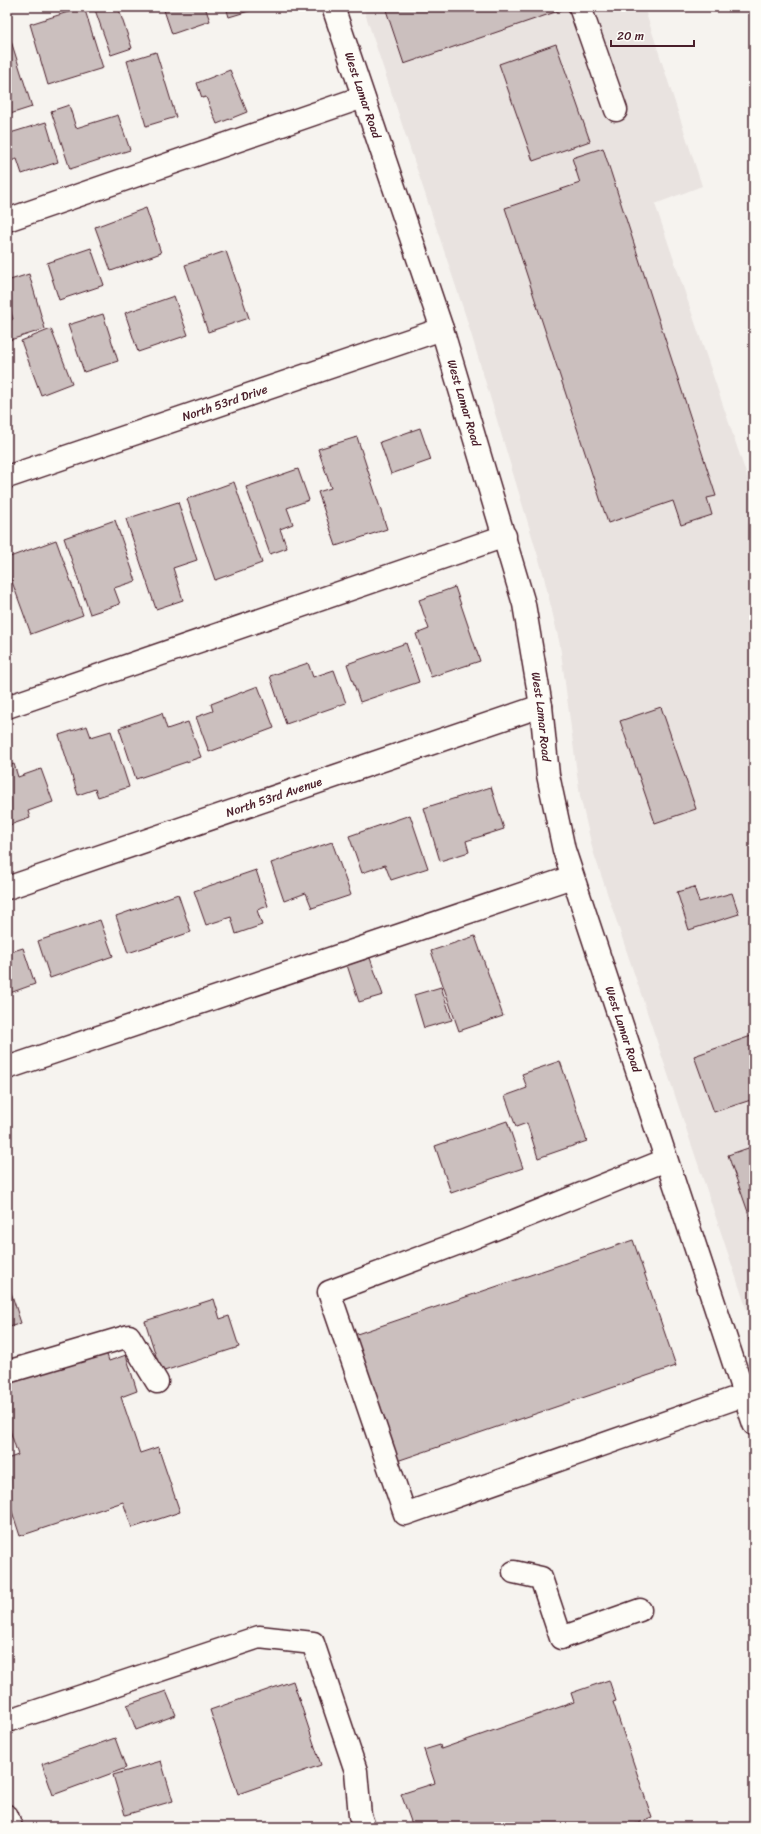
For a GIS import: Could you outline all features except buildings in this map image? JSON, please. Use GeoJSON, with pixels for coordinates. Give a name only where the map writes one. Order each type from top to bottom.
{"type":"FeatureCollection","features":[{"type":"Feature","properties":{"kind":"street","name":"West Lamar Road"},"geometry":{"type":"LineString","coordinates":[[333,7],[442,329],[505,536],[524,604],[541,706],[548,775],[564,850],[754,1424]]}},
{"type":"Feature","properties":{"kind":"street"},"geometry":{"type":"LineString","coordinates":[[580,7],[616,110]]}},
{"type":"Feature","properties":{"kind":"street"},"geometry":{"type":"LineString","coordinates":[[7,220],[363,97]]}},
{"type":"Feature","properties":{"kind":"street","name":"North 53rd Drive"},"geometry":{"type":"LineString","coordinates":[[7,477],[442,329]]}},
{"type":"Feature","properties":{"kind":"street"},"geometry":{"type":"LineString","coordinates":[[7,707],[505,536]]}},
{"type":"Feature","properties":{"kind":"street","name":"North 53rd Avenue"},"geometry":{"type":"LineString","coordinates":[[7,888],[541,706]]}},
{"type":"Feature","properties":{"kind":"street"},"geometry":{"type":"LineString","coordinates":[[7,1068],[572,876]]}},
{"type":"Feature","properties":{"kind":"street"},"geometry":{"type":"LineString","coordinates":[[666,1160],[468,1240],[328,1292],[405,1514],[744,1395]]}},
{"type":"Feature","properties":{"kind":"street"},"geometry":{"type":"LineString","coordinates":[[7,1372],[129,1336],[157,1382]]}},
{"type":"Feature","properties":{"kind":"street"},"geometry":{"type":"LineString","coordinates":[[514,1572],[541,1578],[555,1643],[640,1610]]}},
{"type":"Feature","properties":{"kind":"street"},"geometry":{"type":"LineString","coordinates":[[7,1721],[259,1637],[312,1643],[356,1771],[360,1816],[364,1827]]}},
{"type":"Feature","properties":{"kind":"street"},"geometry":{"type":"LineString","coordinates":[[7,1816],[11,1827]]}},
{"type":"Feature","properties":{"kind":"shaded area"},"geometry":{"type":"Polygon","coordinates":[[[363,7],[644,7],[702,186],[655,204],[754,497],[754,1331],[593,851],[580,796],[560,645],[543,573],[466,317],[363,7]]]}}]}
